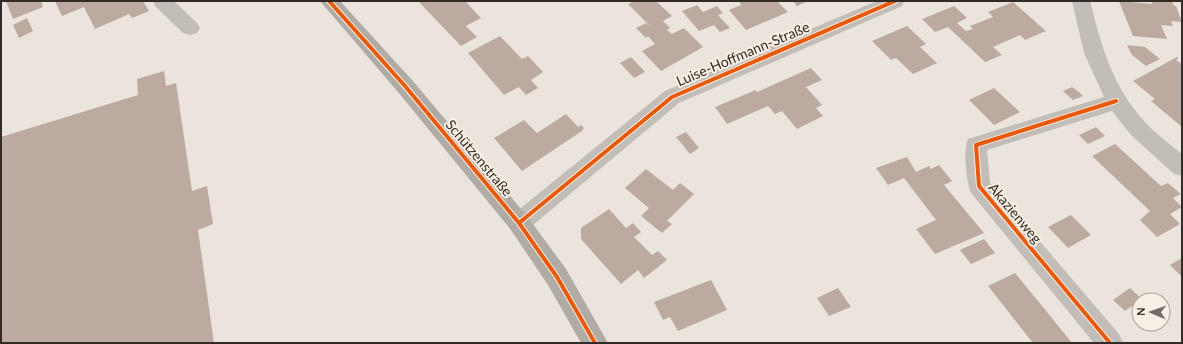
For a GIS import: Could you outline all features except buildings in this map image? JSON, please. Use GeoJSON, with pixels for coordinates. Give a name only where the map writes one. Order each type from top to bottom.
{"type":"FeatureCollection","features":[{"type":"Feature","properties":{"kind":"main road","name":"Schützenstraße"},"geometry":{"type":"LineString","coordinates":[[329,1],[405,86],[519,223],[557,278],[595,343]]}},
{"type":"Feature","properties":{"kind":"street"},"geometry":{"type":"LineString","coordinates":[[162,1],[190,28]]}},
{"type":"Feature","properties":{"kind":"street","name":"Luise-Hoffmann-Straße"},"geometry":{"type":"LineString","coordinates":[[519,223],[672,97],[895,1]]}},
{"type":"Feature","properties":{"kind":"street"},"geometry":{"type":"LineString","coordinates":[[1081,1],[1094,53],[1116,101],[1138,129],[1182,167]]}},
{"type":"Feature","properties":{"kind":"street","name":"Akazienweg"},"geometry":{"type":"LineString","coordinates":[[1110,343],[979,186],[976,145],[1116,101]]}},
{"type":"Feature","properties":{"kind":"cycle path"},"geometry":{"type":"LineString","coordinates":[[329,1],[405,86],[519,223],[557,277],[595,343]]}},
{"type":"Feature","properties":{"kind":"cycle path"},"geometry":{"type":"LineString","coordinates":[[519,223],[672,97],[895,1]]}},
{"type":"Feature","properties":{"kind":"cycle path"},"geometry":{"type":"LineString","coordinates":[[1110,343],[979,186],[976,145],[1116,101]]}}]}
